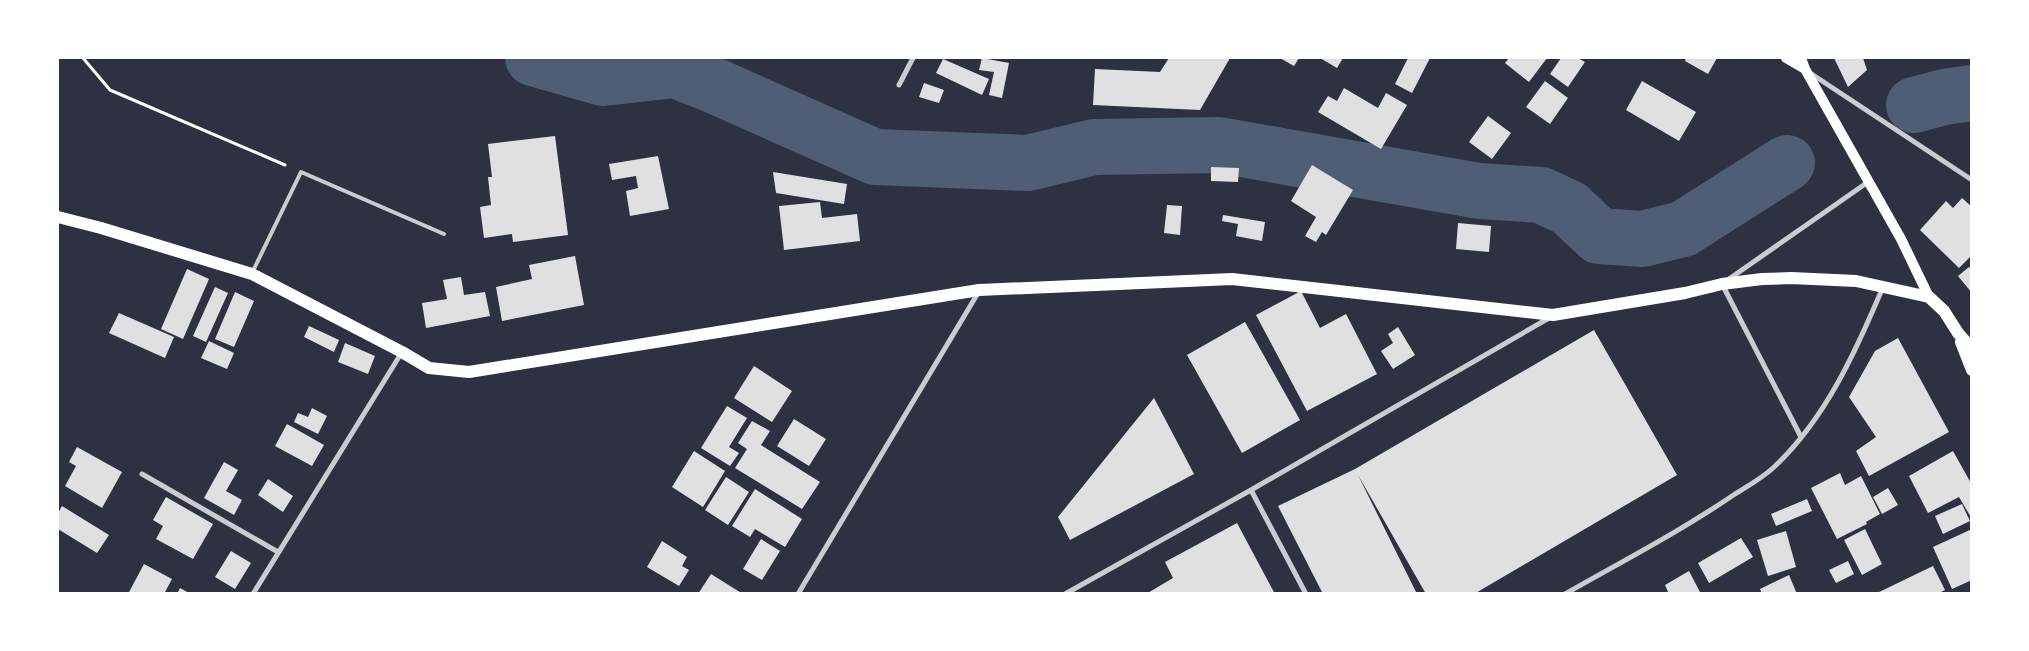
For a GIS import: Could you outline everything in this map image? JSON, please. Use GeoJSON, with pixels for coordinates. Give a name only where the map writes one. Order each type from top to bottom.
{"type":"FeatureCollection","features":[{"type":"Feature","properties":{"kind":"main road"},"geometry":{"type":"LineString","coordinates":[[1786,58],[1805,70]]}},
{"type":"Feature","properties":{"kind":"main road"},"geometry":{"type":"LineString","coordinates":[[1801,58],[1805,70],[1901,239],[1929,297],[1944,311],[1972,349]]}},
{"type":"Feature","properties":{"kind":"main road"},"geometry":{"type":"LineString","coordinates":[[58,217],[101,228],[252,274],[430,368],[470,372],[980,290],[1232,279],[1553,316],[1685,293],[1722,284],[1762,279],[1791,278],[1856,281],[1929,297]]}},
{"type":"Feature","properties":{"kind":"main road"},"geometry":{"type":"LineString","coordinates":[[1958,332],[1972,370]]}},
{"type":"Feature","properties":{"kind":"street"},"geometry":{"type":"LineString","coordinates":[[899,85],[913,58]]}},
{"type":"Feature","properties":{"kind":"street"},"geometry":{"type":"LineString","coordinates":[[1805,70],[1972,180]]}},
{"type":"Feature","properties":{"kind":"street"},"geometry":{"type":"LineString","coordinates":[[1801,437],[1722,284],[1868,182]]}},
{"type":"Feature","properties":{"kind":"street"},"geometry":{"type":"LineString","coordinates":[[1565,594],[1713,509],[1772,469],[1801,437],[1828,398],[1862,336],[1883,287]]}},
{"type":"Feature","properties":{"kind":"street"},"geometry":{"type":"LineString","coordinates":[[798,594],[980,290]]}},
{"type":"Feature","properties":{"kind":"street"},"geometry":{"type":"LineString","coordinates":[[1065,594],[1251,490],[1553,316]]}},
{"type":"Feature","properties":{"kind":"street"},"geometry":{"type":"LineString","coordinates":[[254,594],[402,352]]}},
{"type":"Feature","properties":{"kind":"street"},"geometry":{"type":"LineString","coordinates":[[142,474],[278,552]]}},
{"type":"Feature","properties":{"kind":"street"},"geometry":{"type":"LineString","coordinates":[[1251,490],[1306,594]]}},
{"type":"Feature","properties":{"kind":"lane"},"geometry":{"type":"LineString","coordinates":[[252,274],[301,172],[444,234]]}},
{"type":"Feature","properties":{"kind":"path"},"geometry":{"type":"LineString","coordinates":[[83,58],[110,90],[301,172]]}},
{"type":"Feature","properties":{"kind":"building"},"geometry":{"type":"Polygon","coordinates":[[[982,58],[1009,63],[1002,98],[989,95],[994,72],[979,70],[982,58]]]}},
{"type":"Feature","properties":{"kind":"building"},"geometry":{"type":"Polygon","coordinates":[[[1169,58],[1230,58],[1200,110],[1093,105],[1095,69],[1160,72],[1169,58]]]}},
{"type":"Feature","properties":{"kind":"building"},"geometry":{"type":"Polygon","coordinates":[[[1280,58],[1299,58],[1294,66],[1280,58]]]}},
{"type":"Feature","properties":{"kind":"building"},"geometry":{"type":"Polygon","coordinates":[[[1320,58],[1343,58],[1337,68],[1320,58]]]}},
{"type":"Feature","properties":{"kind":"building"},"geometry":{"type":"Polygon","coordinates":[[[1408,58],[1430,58],[1412,93],[1395,84],[1408,58]]]}},
{"type":"Feature","properties":{"kind":"building"},"geometry":{"type":"Polygon","coordinates":[[[1509,58],[1547,58],[1529,82],[1505,63],[1509,58]]]}},
{"type":"Feature","properties":{"kind":"building"},"geometry":{"type":"Polygon","coordinates":[[[1561,58],[1578,58],[1585,62],[1568,87],[1550,74],[1561,58]]]}},
{"type":"Feature","properties":{"kind":"building"},"geometry":{"type":"Polygon","coordinates":[[[1686,58],[1717,58],[1708,74],[1685,61],[1686,58]]]}},
{"type":"Feature","properties":{"kind":"building"},"geometry":{"type":"Polygon","coordinates":[[[1834,58],[1863,58],[1867,70],[1848,87],[1834,58]]]}},
{"type":"Feature","properties":{"kind":"building"},"geometry":{"type":"Polygon","coordinates":[[[943,59],[989,79],[982,95],[936,73],[943,59]]]}},
{"type":"Feature","properties":{"kind":"building"},"geometry":{"type":"Polygon","coordinates":[[[1545,81],[1568,98],[1550,124],[1526,107],[1545,81]]]}},
{"type":"Feature","properties":{"kind":"building"},"geometry":{"type":"Polygon","coordinates":[[[1642,81],[1696,112],[1679,141],[1626,110],[1642,81]]]}},
{"type":"Feature","properties":{"kind":"building"},"geometry":{"type":"Polygon","coordinates":[[[924,83],[944,90],[939,103],[919,97],[924,83]]]}},
{"type":"Feature","properties":{"kind":"building"},"geometry":{"type":"Polygon","coordinates":[[[1344,88],[1378,108],[1386,93],[1407,105],[1381,149],[1318,112],[1328,96],[1337,101],[1344,88]]]}},
{"type":"Feature","properties":{"kind":"building"},"geometry":{"type":"Polygon","coordinates":[[[1488,116],[1511,133],[1492,159],[1469,142],[1488,116]]]}},
{"type":"Feature","properties":{"kind":"building"},"geometry":{"type":"Polygon","coordinates":[[[555,136],[568,235],[513,242],[512,234],[484,238],[480,207],[491,205],[488,177],[492,177],[488,144],[555,136]]]}},
{"type":"Feature","properties":{"kind":"building"},"geometry":{"type":"Polygon","coordinates":[[[658,156],[669,209],[630,216],[626,191],[638,188],[636,176],[612,180],[609,164],[658,156]]]}},
{"type":"Feature","properties":{"kind":"building"},"geometry":{"type":"Polygon","coordinates":[[[1312,165],[1353,190],[1326,235],[1322,232],[1316,242],[1305,236],[1316,217],[1291,201],[1312,165]]]}},
{"type":"Feature","properties":{"kind":"building"},"geometry":{"type":"Polygon","coordinates":[[[1211,167],[1239,168],[1238,182],[1211,181],[1211,167]]]}},
{"type":"Feature","properties":{"kind":"building"},"geometry":{"type":"Polygon","coordinates":[[[773,172],[847,184],[844,204],[776,193],[773,172]]]}},
{"type":"Feature","properties":{"kind":"building"},"geometry":{"type":"Polygon","coordinates":[[[1962,198],[1972,207],[1972,255],[1959,268],[1920,230],[1946,201],[1953,208],[1962,198]]]}},
{"type":"Feature","properties":{"kind":"building"},"geometry":{"type":"Polygon","coordinates":[[[820,202],[822,218],[857,214],[860,241],[784,250],[779,206],[820,202]]]}},
{"type":"Feature","properties":{"kind":"building"},"geometry":{"type":"Polygon","coordinates":[[[1167,205],[1182,206],[1180,235],[1164,233],[1167,205]]]}},
{"type":"Feature","properties":{"kind":"building"},"geometry":{"type":"Polygon","coordinates":[[[1223,215],[1265,222],[1262,241],[1236,236],[1238,224],[1222,221],[1223,215]]]}},
{"type":"Feature","properties":{"kind":"building"},"geometry":{"type":"Polygon","coordinates":[[[1458,223],[1491,226],[1489,252],[1456,249],[1458,223]]]}},
{"type":"Feature","properties":{"kind":"building"},"geometry":{"type":"Polygon","coordinates":[[[575,256],[584,305],[502,321],[496,287],[532,279],[529,265],[575,256]]]}},
{"type":"Feature","properties":{"kind":"building"},"geometry":{"type":"Polygon","coordinates":[[[1969,267],[1972,270],[1972,293],[1958,276],[1969,267]]]}},
{"type":"Feature","properties":{"kind":"building"},"geometry":{"type":"Polygon","coordinates":[[[187,269],[209,279],[183,339],[161,329],[187,269]]]}},
{"type":"Feature","properties":{"kind":"building"},"geometry":{"type":"Polygon","coordinates":[[[461,277],[464,295],[485,292],[490,316],[426,328],[422,303],[447,299],[443,280],[461,277]]]}},
{"type":"Feature","properties":{"kind":"building"},"geometry":{"type":"Polygon","coordinates":[[[215,287],[228,293],[206,342],[193,336],[215,287]]]}},
{"type":"Feature","properties":{"kind":"building"},"geometry":{"type":"Polygon","coordinates":[[[1301,291],[1320,328],[1346,314],[1377,374],[1307,411],[1256,315],[1301,291]]]}},
{"type":"Feature","properties":{"kind":"building"},"geometry":{"type":"Polygon","coordinates":[[[235,292],[254,301],[234,347],[215,339],[235,292]]]}},
{"type":"Feature","properties":{"kind":"building"},"geometry":{"type":"Polygon","coordinates":[[[119,313],[174,337],[165,358],[109,333],[119,313]]]}},
{"type":"Feature","properties":{"kind":"building"},"geometry":{"type":"Polygon","coordinates":[[[1245,322],[1300,420],[1242,453],[1187,355],[1245,322]]]}},
{"type":"Feature","properties":{"kind":"building"},"geometry":{"type":"Polygon","coordinates":[[[309,326],[339,340],[334,352],[304,337],[309,326]]]}},
{"type":"Feature","properties":{"kind":"building"},"geometry":{"type":"Polygon","coordinates":[[[1398,327],[1415,355],[1393,369],[1381,351],[1393,343],[1388,334],[1398,327]]]}},
{"type":"Feature","properties":{"kind":"building"},"geometry":{"type":"Polygon","coordinates":[[[1594,330],[1677,475],[1474,594],[1426,594],[1358,475],[1417,594],[1323,594],[1278,506],[1355,469],[1594,330]]]}},
{"type":"Feature","properties":{"kind":"building"},"geometry":{"type":"Polygon","coordinates":[[[1898,338],[1949,432],[1869,476],[1856,451],[1876,437],[1849,397],[1875,351],[1898,338]]]}},
{"type":"Feature","properties":{"kind":"building"},"geometry":{"type":"Polygon","coordinates":[[[209,341],[234,353],[227,369],[201,358],[209,341]]]}},
{"type":"Feature","properties":{"kind":"building"},"geometry":{"type":"Polygon","coordinates":[[[345,343],[375,356],[368,374],[338,362],[345,343]]]}},
{"type":"Feature","properties":{"kind":"building"},"geometry":{"type":"Polygon","coordinates":[[[754,366],[792,391],[772,422],[734,398],[754,366]]]}},
{"type":"Feature","properties":{"kind":"building"},"geometry":{"type":"Polygon","coordinates":[[[1154,398],[1194,474],[1070,540],[1058,517],[1154,398]]]}},
{"type":"Feature","properties":{"kind":"building"},"geometry":{"type":"Polygon","coordinates":[[[727,406],[747,418],[729,447],[739,453],[730,466],[701,448],[727,406]]]}},
{"type":"Feature","properties":{"kind":"building"},"geometry":{"type":"Polygon","coordinates":[[[312,408],[327,416],[318,434],[294,422],[298,413],[308,417],[312,408]]]}},
{"type":"Feature","properties":{"kind":"building"},"geometry":{"type":"Polygon","coordinates":[[[794,419],[826,439],[809,466],[777,446],[794,419]]]}},
{"type":"Feature","properties":{"kind":"building"},"geometry":{"type":"Polygon","coordinates":[[[752,421],[770,431],[761,445],[820,482],[802,509],[735,468],[747,449],[738,443],[752,421]]]}},
{"type":"Feature","properties":{"kind":"building"},"geometry":{"type":"Polygon","coordinates":[[[287,424],[324,445],[312,466],[275,446],[287,424]]]}},
{"type":"Feature","properties":{"kind":"building"},"geometry":{"type":"Polygon","coordinates":[[[77,447],[122,472],[102,508],[65,486],[76,466],[69,462],[77,447]]]}},
{"type":"Feature","properties":{"kind":"building"},"geometry":{"type":"Polygon","coordinates":[[[694,451],[725,471],[703,507],[672,487],[694,451]]]}},
{"type":"Feature","properties":{"kind":"building"},"geometry":{"type":"Polygon","coordinates":[[[1953,451],[1972,485],[1972,519],[1959,497],[1928,513],[1909,476],[1953,451]]]}},
{"type":"Feature","properties":{"kind":"building"},"geometry":{"type":"Polygon","coordinates":[[[224,462],[238,470],[226,491],[242,500],[234,515],[204,498],[224,462]]]}},
{"type":"Feature","properties":{"kind":"building"},"geometry":{"type":"Polygon","coordinates":[[[1840,473],[1845,485],[1861,476],[1880,514],[1866,522],[1867,524],[1837,539],[1811,488],[1840,473]]]}},
{"type":"Feature","properties":{"kind":"building"},"geometry":{"type":"Polygon","coordinates":[[[726,477],[749,492],[728,525],[705,510],[726,477]]]}},
{"type":"Feature","properties":{"kind":"building"},"geometry":{"type":"Polygon","coordinates":[[[268,479],[293,496],[283,512],[258,495],[268,479]]]}},
{"type":"Feature","properties":{"kind":"building"},"geometry":{"type":"Polygon","coordinates":[[[1888,488],[1898,505],[1882,514],[1873,497],[1888,488]]]}},
{"type":"Feature","properties":{"kind":"building"},"geometry":{"type":"Polygon","coordinates":[[[755,489],[802,519],[785,547],[755,529],[750,537],[732,526],[755,489]]]}},
{"type":"Feature","properties":{"kind":"building"},"geometry":{"type":"Polygon","coordinates":[[[166,497],[213,524],[193,559],[156,539],[163,526],[153,520],[166,497]]]}},
{"type":"Feature","properties":{"kind":"building"},"geometry":{"type":"Polygon","coordinates":[[[1807,499],[1812,511],[1776,526],[1771,514],[1807,499]]]}},
{"type":"Feature","properties":{"kind":"building"},"geometry":{"type":"Polygon","coordinates":[[[1962,504],[1970,521],[1943,534],[1935,516],[1962,504]]]}},
{"type":"Feature","properties":{"kind":"building"},"geometry":{"type":"Polygon","coordinates":[[[62,506],[109,535],[97,553],[58,529],[58,513],[62,506]]]}},
{"type":"Feature","properties":{"kind":"building"},"geometry":{"type":"Polygon","coordinates":[[[1237,523],[1275,594],[1146,594],[1173,578],[1165,562],[1237,523]]]}},
{"type":"Feature","properties":{"kind":"building"},"geometry":{"type":"Polygon","coordinates":[[[1865,529],[1882,564],[1862,575],[1844,540],[1865,529]]]}},
{"type":"Feature","properties":{"kind":"building"},"geometry":{"type":"Polygon","coordinates":[[[1972,529],[1972,580],[1952,589],[1933,547],[1972,529]]]}},
{"type":"Feature","properties":{"kind":"building"},"geometry":{"type":"Polygon","coordinates":[[[1786,531],[1796,567],[1768,576],[1757,540],[1786,531]]]}},
{"type":"Feature","properties":{"kind":"building"},"geometry":{"type":"Polygon","coordinates":[[[1741,538],[1753,557],[1709,583],[1698,563],[1741,538]]]}},
{"type":"Feature","properties":{"kind":"building"},"geometry":{"type":"Polygon","coordinates":[[[761,539],[780,551],[762,580],[743,569],[761,539]]]}},
{"type":"Feature","properties":{"kind":"building"},"geometry":{"type":"Polygon","coordinates":[[[662,541],[687,557],[682,566],[689,570],[679,586],[647,567],[662,541]]]}},
{"type":"Feature","properties":{"kind":"building"},"geometry":{"type":"Polygon","coordinates":[[[231,551],[251,563],[235,589],[215,577],[231,551]]]}},
{"type":"Feature","properties":{"kind":"building"},"geometry":{"type":"Polygon","coordinates":[[[1848,561],[1854,574],[1836,583],[1829,570],[1848,561]]]}},
{"type":"Feature","properties":{"kind":"building"},"geometry":{"type":"Polygon","coordinates":[[[144,564],[172,579],[164,594],[128,594],[144,564]]]}},
{"type":"Feature","properties":{"kind":"building"},"geometry":{"type":"Polygon","coordinates":[[[1933,566],[1945,590],[1937,594],[1875,594],[1933,566]]]}},
{"type":"Feature","properties":{"kind":"building"},"geometry":{"type":"Polygon","coordinates":[[[1689,571],[1701,594],[1669,594],[1665,585],[1689,571]]]}},
{"type":"Feature","properties":{"kind":"building"},"geometry":{"type":"Polygon","coordinates":[[[711,574],[743,594],[698,594],[711,574]]]}},
{"type":"Feature","properties":{"kind":"building"},"geometry":{"type":"Polygon","coordinates":[[[1789,575],[1797,594],[1762,594],[1760,589],[1789,575]]]}},
{"type":"Feature","properties":{"kind":"building"},"geometry":{"type":"Polygon","coordinates":[[[180,588],[191,594],[177,594],[180,588]]]}},
{"type":"Feature","properties":{"kind":"waterway"},"geometry":{"type":"LineString","coordinates":[[533,58],[603,78],[675,70],[875,157],[1028,163],[1094,147],[1219,145],[1479,191],[1541,195],[1569,208],[1599,236],[1642,239],[1683,229],[1787,163]]}},
{"type":"Feature","properties":{"kind":"waterway"},"geometry":{"type":"LineString","coordinates":[[1914,105],[1944,97],[1972,93]]}}]}
